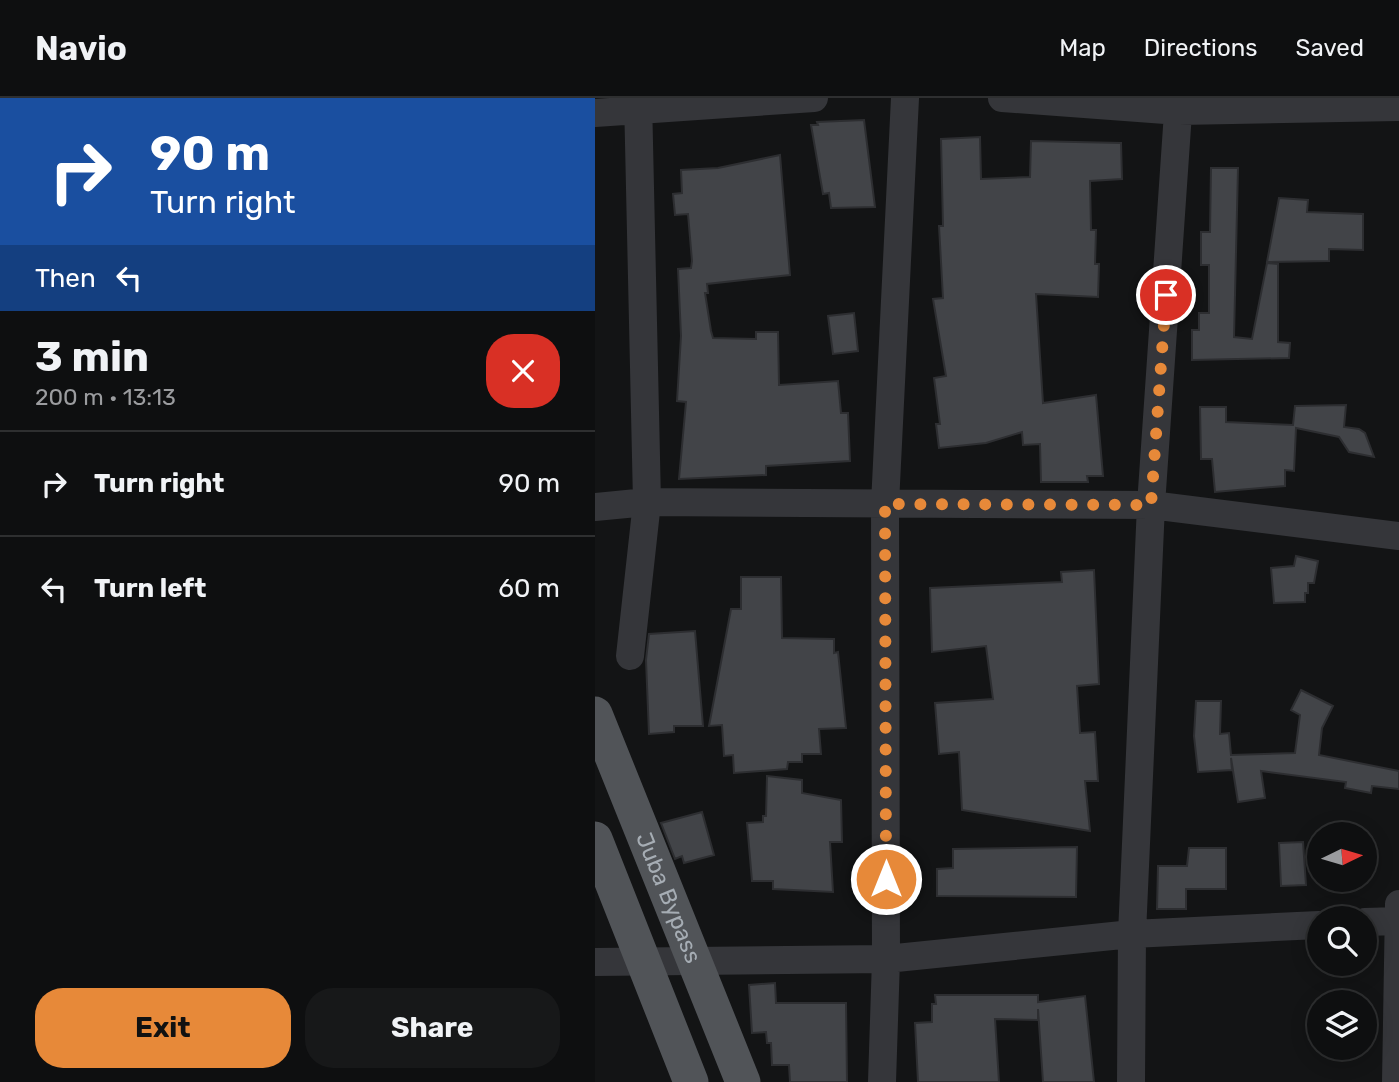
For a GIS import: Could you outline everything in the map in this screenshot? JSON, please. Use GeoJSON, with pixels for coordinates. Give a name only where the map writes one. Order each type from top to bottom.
{"type":"FeatureCollection","features":[{"type":"Feature","properties":{"kind":"main road","name":"Juba Bypass"},"geometry":{"type":"LineString","coordinates":[[595,714],[743,1082]]}},
{"type":"Feature","properties":{"kind":"main road","name":"Juba Bypass"},"geometry":{"type":"LineString","coordinates":[[595,839],[691,1082]]}},
{"type":"Feature","properties":{"kind":"street"},"geometry":{"type":"LineString","coordinates":[[595,113],[638,105],[814,98]]}},
{"type":"Feature","properties":{"kind":"street"},"geometry":{"type":"LineString","coordinates":[[882,1082],[886,959],[885,504],[905,98]]}},
{"type":"Feature","properties":{"kind":"street"},"geometry":{"type":"LineString","coordinates":[[1002,98],[1399,107]]}},
{"type":"Feature","properties":{"kind":"street"},"geometry":{"type":"LineString","coordinates":[[1131,1082],[1132,934],[1151,505],[1179,104]]}},
{"type":"Feature","properties":{"kind":"street"},"geometry":{"type":"LineString","coordinates":[[630,656],[647,502],[638,105]]}},
{"type":"Feature","properties":{"kind":"street"},"geometry":{"type":"LineString","coordinates":[[595,507],[647,502],[1151,505],[1399,536]]}},
{"type":"Feature","properties":{"kind":"street"},"geometry":{"type":"LineString","coordinates":[[1377,920],[1399,915],[1396,1082]]}},
{"type":"Feature","properties":{"kind":"street"},"geometry":{"type":"LineString","coordinates":[[595,961],[645,963],[886,959],[1132,934],[1307,926]]}},
{"type":"Feature","properties":{"kind":"building"},"geometry":{"type":"Polygon","coordinates":[[[864,120],[875,207],[831,208],[829,193],[823,194],[811,125],[818,125],[817,122],[864,120]]]}},
{"type":"Feature","properties":{"kind":"building"},"geometry":{"type":"Polygon","coordinates":[[[980,137],[981,179],[1030,177],[1031,141],[1121,143],[1122,179],[1090,181],[1091,230],[1096,230],[1095,264],[1099,264],[1098,297],[1036,294],[1043,403],[1096,395],[1103,476],[1087,476],[1088,482],[1041,482],[1040,444],[1023,445],[1022,432],[986,443],[939,448],[936,424],[940,424],[934,378],[946,376],[933,299],[943,298],[939,226],[943,226],[941,139],[980,137]]]}},
{"type":"Feature","properties":{"kind":"building"},"geometry":{"type":"Polygon","coordinates":[[[780,155],[790,275],[707,284],[708,293],[705,293],[711,331],[713,338],[756,339],[756,332],[778,332],[779,385],[838,381],[841,413],[848,413],[850,461],[766,466],[766,475],[679,479],[686,402],[677,401],[681,336],[678,269],[691,268],[692,261],[688,214],[675,215],[673,194],[682,193],[681,170],[718,168],[780,155]]]}},
{"type":"Feature","properties":{"kind":"building"},"geometry":{"type":"Polygon","coordinates":[[[1211,168],[1238,168],[1234,337],[1252,339],[1267,263],[1278,264],[1278,342],[1290,343],[1289,358],[1192,360],[1192,330],[1199,330],[1199,313],[1209,313],[1209,265],[1201,265],[1201,232],[1210,232],[1211,168]]]}},
{"type":"Feature","properties":{"kind":"building"},"geometry":{"type":"Polygon","coordinates":[[[1279,198],[1308,200],[1307,212],[1363,214],[1363,250],[1329,249],[1329,261],[1267,262],[1279,198]]]}},
{"type":"Feature","properties":{"kind":"building"},"geometry":{"type":"Polygon","coordinates":[[[854,313],[858,351],[833,354],[828,316],[854,313]]]}},
{"type":"Feature","properties":{"kind":"building"},"geometry":{"type":"Polygon","coordinates":[[[1346,405],[1344,427],[1359,429],[1365,433],[1374,457],[1349,452],[1339,437],[1296,428],[1294,471],[1285,470],[1285,486],[1215,492],[1212,459],[1201,459],[1200,407],[1226,407],[1226,422],[1293,425],[1295,406],[1346,405]]]}},
{"type":"Feature","properties":{"kind":"building"},"geometry":{"type":"Polygon","coordinates":[[[1296,556],[1318,561],[1314,583],[1308,583],[1305,602],[1274,603],[1271,568],[1294,566],[1296,556]]]}},
{"type":"Feature","properties":{"kind":"building"},"geometry":{"type":"Polygon","coordinates":[[[1094,570],[1099,684],[1077,686],[1080,733],[1095,732],[1098,781],[1085,781],[1090,831],[962,810],[959,752],[939,754],[935,703],[993,699],[986,646],[932,652],[930,588],[1062,582],[1061,572],[1094,570]]]}},
{"type":"Feature","properties":{"kind":"building"},"geometry":{"type":"Polygon","coordinates":[[[741,577],[781,577],[782,638],[834,639],[834,653],[838,652],[846,728],[819,729],[821,754],[802,754],[802,762],[788,762],[787,769],[734,773],[733,755],[724,756],[722,725],[709,726],[731,609],[741,609],[741,577]]]}},
{"type":"Feature","properties":{"kind":"building"},"geometry":{"type":"Polygon","coordinates":[[[695,631],[703,726],[674,726],[674,732],[649,734],[646,660],[649,634],[695,631]]]}},
{"type":"Feature","properties":{"kind":"building"},"geometry":{"type":"Polygon","coordinates":[[[1301,690],[1333,706],[1322,728],[1319,755],[1399,771],[1399,789],[1372,786],[1371,793],[1345,788],[1346,782],[1261,771],[1265,798],[1238,802],[1231,758],[1232,770],[1198,772],[1194,736],[1196,701],[1221,701],[1220,734],[1229,733],[1231,755],[1295,753],[1300,715],[1291,710],[1301,690]]]}},
{"type":"Feature","properties":{"kind":"building"},"geometry":{"type":"Polygon","coordinates":[[[767,776],[802,780],[802,793],[841,800],[842,842],[830,842],[833,892],[773,889],[773,881],[752,881],[747,823],[763,822],[763,816],[766,816],[767,776]]]}},
{"type":"Feature","properties":{"kind":"building"},"geometry":{"type":"Polygon","coordinates":[[[702,812],[714,855],[684,863],[682,856],[675,859],[661,823],[702,812]]]}},
{"type":"Feature","properties":{"kind":"building"},"geometry":{"type":"Polygon","coordinates":[[[1303,842],[1306,885],[1281,886],[1279,843],[1303,842]]]}},
{"type":"Feature","properties":{"kind":"building"},"geometry":{"type":"Polygon","coordinates":[[[1077,847],[1076,897],[937,896],[937,869],[953,868],[953,849],[1077,847]]]}},
{"type":"Feature","properties":{"kind":"building"},"geometry":{"type":"Polygon","coordinates":[[[1189,848],[1226,848],[1226,889],[1186,889],[1186,909],[1157,909],[1158,866],[1187,866],[1189,848]]]}},
{"type":"Feature","properties":{"kind":"building"},"geometry":{"type":"Polygon","coordinates":[[[775,983],[776,1003],[846,1003],[847,1082],[790,1082],[789,1065],[772,1065],[771,1043],[767,1043],[766,1032],[752,1033],[749,985],[775,983]]]}},
{"type":"Feature","properties":{"kind":"building"},"geometry":{"type":"Polygon","coordinates":[[[935,995],[1038,995],[1038,1002],[1085,996],[1094,1082],[1043,1082],[1038,1009],[1038,1020],[995,1019],[999,1082],[918,1082],[915,1023],[932,1022],[935,995]]]}},
{"type":"Feature","properties":{"kind":"route"},"geometry":{"type":"LineString","coordinates":[[886,879],[885,504],[1151,505],[1166,295]]}}]}
